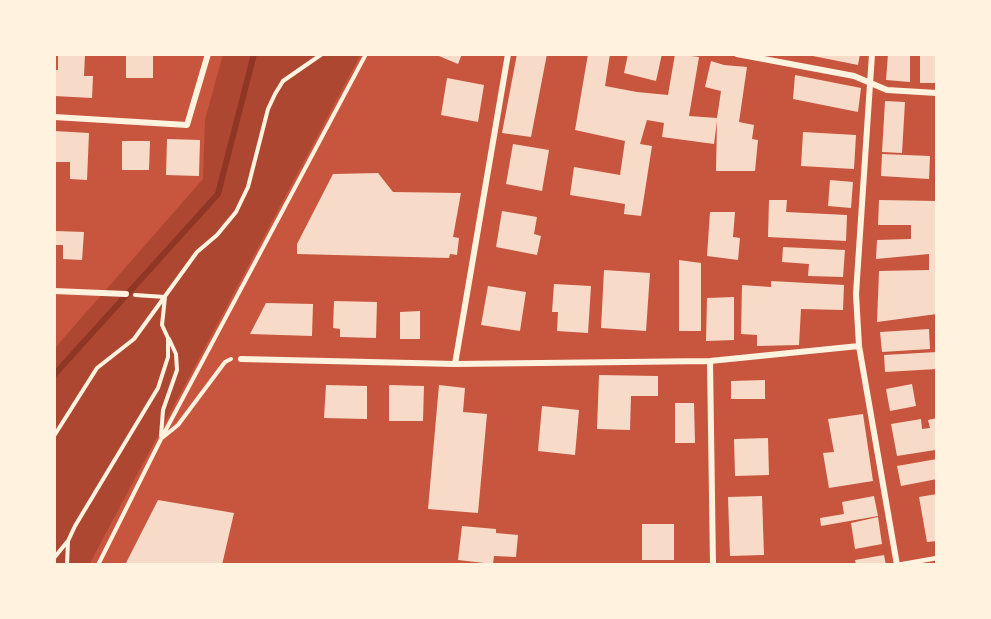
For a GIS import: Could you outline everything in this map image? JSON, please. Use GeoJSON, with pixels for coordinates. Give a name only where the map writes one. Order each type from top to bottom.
{"type":"FeatureCollection","features":[{"type":"Feature","properties":{"kind":"street"},"geometry":{"type":"LineString","coordinates":[[54,117],[187,125],[208,54]]}},
{"type":"Feature","properties":{"kind":"street"},"geometry":{"type":"LineString","coordinates":[[455,364],[508,54]]}},
{"type":"Feature","properties":{"kind":"street"},"geometry":{"type":"LineString","coordinates":[[737,54],[854,76],[887,90],[937,93]]}},
{"type":"Feature","properties":{"kind":"street"},"geometry":{"type":"LineString","coordinates":[[872,54],[856,294],[859,346],[897,565]]}},
{"type":"Feature","properties":{"kind":"street"},"geometry":{"type":"LineString","coordinates":[[54,291],[126,294]]}},
{"type":"Feature","properties":{"kind":"street"},"geometry":{"type":"LineString","coordinates":[[241,359],[455,364],[710,361],[859,346]]}},
{"type":"Feature","properties":{"kind":"street"},"geometry":{"type":"LineString","coordinates":[[710,361],[713,565]]}},
{"type":"Feature","properties":{"kind":"lane"},"geometry":{"type":"LineString","coordinates":[[897,565],[937,558]]}},
{"type":"Feature","properties":{"kind":"path"},"geometry":{"type":"LineString","coordinates":[[54,436],[97,368],[134,339],[197,252],[227,224],[243,199],[253,173],[268,109],[283,81],[322,54]]}},
{"type":"Feature","properties":{"kind":"path"},"geometry":{"type":"LineString","coordinates":[[98,565],[161,439],[366,54]]}},
{"type":"Feature","properties":{"kind":"path"},"geometry":{"type":"LineString","coordinates":[[137,295],[165,297]]}},
{"type":"Feature","properties":{"kind":"path"},"geometry":{"type":"LineString","coordinates":[[161,439],[163,410],[177,370],[176,354],[162,325],[165,297]]}},
{"type":"Feature","properties":{"kind":"path"},"geometry":{"type":"LineString","coordinates":[[54,558],[68,541],[158,388],[168,357],[168,338]]}},
{"type":"Feature","properties":{"kind":"path"},"geometry":{"type":"LineString","coordinates":[[161,439],[178,425],[225,362],[229,359],[241,359]]}},
{"type":"Feature","properties":{"kind":"path"},"geometry":{"type":"LineString","coordinates":[[67,565],[68,541]]}},
{"type":"Feature","properties":{"kind":"shaded area"},"geometry":{"type":"Polygon","coordinates":[[[223,54],[361,54],[89,565],[54,565],[54,349],[203,179],[205,120],[223,54]]]}},
{"type":"Feature","properties":{"kind":"building"},"geometry":{"type":"Polygon","coordinates":[[[58,54],[85,54],[84,76],[93,76],[92,98],[54,96],[54,70],[58,70],[58,54]]]}},
{"type":"Feature","properties":{"kind":"building"},"geometry":{"type":"Polygon","coordinates":[[[126,54],[153,54],[153,78],[126,78],[126,54]]]}},
{"type":"Feature","properties":{"kind":"building"},"geometry":{"type":"Polygon","coordinates":[[[440,54],[462,54],[458,64],[439,56],[440,54]]]}},
{"type":"Feature","properties":{"kind":"building"},"geometry":{"type":"Polygon","coordinates":[[[517,54],[547,54],[531,137],[502,133],[517,54]]]}},
{"type":"Feature","properties":{"kind":"building"},"geometry":{"type":"Polygon","coordinates":[[[588,54],[610,54],[605,86],[668,95],[675,54],[699,57],[689,116],[717,118],[721,91],[705,87],[711,61],[724,65],[747,67],[739,122],[754,125],[752,139],[758,140],[755,171],[716,171],[717,121],[714,144],[662,137],[664,123],[647,120],[640,144],[652,146],[641,216],[624,214],[625,204],[570,195],[574,167],[620,175],[625,141],[575,130],[588,54]]]}},
{"type":"Feature","properties":{"kind":"building"},"geometry":{"type":"Polygon","coordinates":[[[628,54],[662,54],[656,81],[624,73],[628,54]]]}},
{"type":"Feature","properties":{"kind":"building"},"geometry":{"type":"Polygon","coordinates":[[[803,54],[860,54],[858,65],[803,54]]]}},
{"type":"Feature","properties":{"kind":"building"},"geometry":{"type":"Polygon","coordinates":[[[888,54],[910,54],[910,82],[886,80],[888,54]]]}},
{"type":"Feature","properties":{"kind":"building"},"geometry":{"type":"Polygon","coordinates":[[[920,54],[937,54],[937,83],[920,83],[920,54]]]}},
{"type":"Feature","properties":{"kind":"building"},"geometry":{"type":"Polygon","coordinates":[[[795,75],[861,88],[858,112],[793,99],[795,75]]]}},
{"type":"Feature","properties":{"kind":"building"},"geometry":{"type":"Polygon","coordinates":[[[447,78],[484,85],[478,122],[441,115],[447,78]]]}},
{"type":"Feature","properties":{"kind":"building"},"geometry":{"type":"Polygon","coordinates":[[[885,101],[905,102],[902,153],[882,152],[885,101]]]}},
{"type":"Feature","properties":{"kind":"building"},"geometry":{"type":"Polygon","coordinates":[[[54,131],[89,133],[87,180],[70,179],[70,162],[54,162],[54,131]]]}},
{"type":"Feature","properties":{"kind":"building"},"geometry":{"type":"Polygon","coordinates":[[[803,132],[856,135],[854,169],[801,166],[803,132]]]}},
{"type":"Feature","properties":{"kind":"building"},"geometry":{"type":"Polygon","coordinates":[[[167,139],[200,140],[199,176],[166,175],[167,139]]]}},
{"type":"Feature","properties":{"kind":"building"},"geometry":{"type":"Polygon","coordinates":[[[122,141],[150,141],[149,170],[122,170],[122,141]]]}},
{"type":"Feature","properties":{"kind":"building"},"geometry":{"type":"Polygon","coordinates":[[[513,144],[549,150],[542,191],[506,184],[513,144]]]}},
{"type":"Feature","properties":{"kind":"building"},"geometry":{"type":"Polygon","coordinates":[[[882,154],[930,156],[929,179],[881,176],[882,154]]]}},
{"type":"Feature","properties":{"kind":"building"},"geometry":{"type":"Polygon","coordinates":[[[378,173],[393,192],[461,193],[453,237],[459,238],[457,255],[450,254],[449,258],[297,254],[297,244],[333,174],[378,173]]]}},
{"type":"Feature","properties":{"kind":"building"},"geometry":{"type":"Polygon","coordinates":[[[830,180],[853,182],[851,208],[828,206],[830,180]]]}},
{"type":"Feature","properties":{"kind":"building"},"geometry":{"type":"Polygon","coordinates":[[[769,200],[787,200],[786,212],[847,215],[846,241],[768,237],[769,200]]]}},
{"type":"Feature","properties":{"kind":"building"},"geometry":{"type":"Polygon","coordinates":[[[879,200],[937,201],[937,314],[877,322],[879,271],[929,270],[929,254],[876,259],[877,240],[911,239],[911,225],[878,225],[879,200]]]}},
{"type":"Feature","properties":{"kind":"building"},"geometry":{"type":"Polygon","coordinates":[[[502,211],[537,217],[534,234],[541,236],[537,255],[496,247],[502,211]]]}},
{"type":"Feature","properties":{"kind":"building"},"geometry":{"type":"Polygon","coordinates":[[[710,212],[735,212],[733,237],[740,238],[738,260],[707,256],[710,212]]]}},
{"type":"Feature","properties":{"kind":"building"},"geometry":{"type":"Polygon","coordinates":[[[56,231],[84,232],[82,260],[63,259],[63,245],[56,245],[56,231]]]}},
{"type":"Feature","properties":{"kind":"building"},"geometry":{"type":"Polygon","coordinates":[[[783,247],[845,250],[843,277],[808,276],[809,264],[782,262],[783,247]]]}},
{"type":"Feature","properties":{"kind":"building"},"geometry":{"type":"Polygon","coordinates":[[[679,260],[701,263],[701,331],[679,331],[679,260]]]}},
{"type":"Feature","properties":{"kind":"building"},"geometry":{"type":"Polygon","coordinates":[[[604,270],[650,273],[646,331],[601,328],[604,270]]]}},
{"type":"Feature","properties":{"kind":"building"},"geometry":{"type":"Polygon","coordinates":[[[771,281],[844,285],[843,310],[801,309],[799,345],[757,346],[757,335],[741,334],[742,285],[771,287],[771,281]]]}},
{"type":"Feature","properties":{"kind":"building"},"geometry":{"type":"Polygon","coordinates":[[[554,284],[591,286],[588,333],[557,331],[558,312],[552,312],[554,284]]]}},
{"type":"Feature","properties":{"kind":"building"},"geometry":{"type":"Polygon","coordinates":[[[488,286],[526,292],[520,331],[481,325],[488,286]]]}},
{"type":"Feature","properties":{"kind":"building"},"geometry":{"type":"Polygon","coordinates":[[[734,297],[734,340],[706,341],[707,298],[734,297]]]}},
{"type":"Feature","properties":{"kind":"building"},"geometry":{"type":"Polygon","coordinates":[[[334,301],[377,302],[376,338],[340,337],[340,329],[333,328],[334,301]]]}},
{"type":"Feature","properties":{"kind":"building"},"geometry":{"type":"Polygon","coordinates":[[[266,303],[313,304],[312,336],[250,334],[266,303]]]}},
{"type":"Feature","properties":{"kind":"building"},"geometry":{"type":"Polygon","coordinates":[[[420,311],[420,339],[400,339],[400,312],[420,311]]]}},
{"type":"Feature","properties":{"kind":"building"},"geometry":{"type":"Polygon","coordinates":[[[929,329],[930,349],[882,352],[880,332],[929,329]]]}},
{"type":"Feature","properties":{"kind":"building"},"geometry":{"type":"Polygon","coordinates":[[[937,352],[937,369],[885,372],[884,355],[937,352]]]}},
{"type":"Feature","properties":{"kind":"building"},"geometry":{"type":"Polygon","coordinates":[[[599,375],[658,376],[658,396],[631,396],[630,430],[597,429],[599,375]]]}},
{"type":"Feature","properties":{"kind":"building"},"geometry":{"type":"Polygon","coordinates":[[[765,380],[765,399],[731,399],[731,381],[765,380]]]}},
{"type":"Feature","properties":{"kind":"building"},"geometry":{"type":"Polygon","coordinates":[[[912,384],[916,406],[890,411],[886,389],[912,384]]]}},
{"type":"Feature","properties":{"kind":"building"},"geometry":{"type":"Polygon","coordinates":[[[326,385],[367,386],[367,419],[324,418],[326,385]]]}},
{"type":"Feature","properties":{"kind":"building"},"geometry":{"type":"Polygon","coordinates":[[[389,385],[424,386],[423,421],[389,421],[389,385]]]}},
{"type":"Feature","properties":{"kind":"building"},"geometry":{"type":"Polygon","coordinates":[[[439,385],[465,388],[463,412],[487,414],[478,513],[428,509],[439,385]]]}},
{"type":"Feature","properties":{"kind":"building"},"geometry":{"type":"Polygon","coordinates":[[[675,403],[694,403],[695,443],[675,443],[675,403]]]}},
{"type":"Feature","properties":{"kind":"building"},"geometry":{"type":"Polygon","coordinates":[[[542,406],[579,410],[575,455],[538,451],[542,406]]]}},
{"type":"Feature","properties":{"kind":"building"},"geometry":{"type":"Polygon","coordinates":[[[863,414],[873,481],[829,488],[823,453],[834,452],[828,419],[863,414]]]}},
{"type":"Feature","properties":{"kind":"building"},"geometry":{"type":"Polygon","coordinates":[[[937,418],[937,455],[935,450],[897,456],[891,424],[921,419],[922,429],[930,428],[928,420],[937,418]]]}},
{"type":"Feature","properties":{"kind":"building"},"geometry":{"type":"Polygon","coordinates":[[[768,438],[769,475],[735,476],[734,439],[768,438]]]}},
{"type":"Feature","properties":{"kind":"building"},"geometry":{"type":"Polygon","coordinates":[[[937,459],[937,479],[901,486],[897,466],[937,459]]]}},
{"type":"Feature","properties":{"kind":"building"},"geometry":{"type":"Polygon","coordinates":[[[937,494],[937,541],[927,542],[919,497],[937,494]]]}},
{"type":"Feature","properties":{"kind":"building"},"geometry":{"type":"Polygon","coordinates":[[[762,496],[764,555],[730,556],[728,497],[762,496]]]}},
{"type":"Feature","properties":{"kind":"building"},"geometry":{"type":"Polygon","coordinates":[[[874,496],[878,516],[821,526],[820,518],[844,514],[842,502],[874,496]]]}},
{"type":"Feature","properties":{"kind":"building"},"geometry":{"type":"Polygon","coordinates":[[[158,500],[234,513],[222,565],[125,565],[158,500]]]}},
{"type":"Feature","properties":{"kind":"building"},"geometry":{"type":"Polygon","coordinates":[[[878,517],[882,544],[855,549],[851,523],[878,517]]]}},
{"type":"Feature","properties":{"kind":"building"},"geometry":{"type":"Polygon","coordinates":[[[642,524],[674,524],[674,560],[642,560],[642,524]]]}},
{"type":"Feature","properties":{"kind":"building"},"geometry":{"type":"Polygon","coordinates":[[[462,526],[496,529],[496,533],[518,535],[516,557],[494,556],[493,564],[458,560],[462,526]]]}},
{"type":"Feature","properties":{"kind":"building"},"geometry":{"type":"Polygon","coordinates":[[[884,555],[886,565],[856,565],[855,560],[884,555]]]}},
{"type":"Feature","properties":{"kind":"waterway"},"geometry":{"type":"LineString","coordinates":[[54,375],[218,194],[254,54]]}}]}
